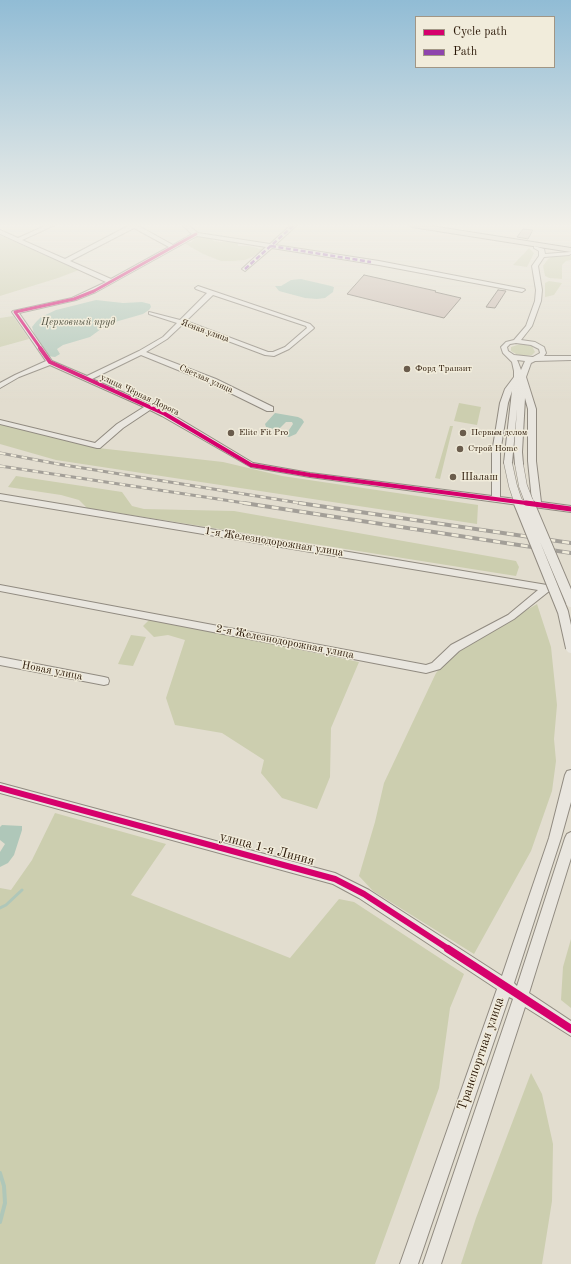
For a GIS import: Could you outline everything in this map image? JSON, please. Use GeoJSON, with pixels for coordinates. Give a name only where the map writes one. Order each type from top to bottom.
{"type":"FeatureCollection","features":[{"type":"Feature","properties":{"kind":"street"},"geometry":{"type":"LineString","coordinates":[[0,386],[17,376],[50,362],[16,312],[74,299],[108,284]]}},
{"type":"Feature","properties":{"kind":"street"},"geometry":{"type":"LineString","coordinates":[[490,284],[522,290]]}},
{"type":"Feature","properties":{"kind":"street"},"geometry":{"type":"LineString","coordinates":[[516,341],[529,326],[538,297],[537,284]]}},
{"type":"Feature","properties":{"kind":"street"},"geometry":{"type":"LineString","coordinates":[[86,379],[141,352],[165,338],[212,292],[198,288]]}},
{"type":"Feature","properties":{"kind":"street","name":"Ясная улица"},"geometry":{"type":"LineString","coordinates":[[151,313],[167,319],[182,322],[266,354],[280,352],[311,328],[308,325],[212,292]]}},
{"type":"Feature","properties":{"kind":"street"},"geometry":{"type":"LineString","coordinates":[[529,326],[533,343]]}},
{"type":"Feature","properties":{"kind":"street"},"geometry":{"type":"LineString","coordinates":[[537,504],[532,461],[532,409],[517,366],[504,349],[505,345],[516,341],[533,343],[542,348],[571,354]]}},
{"type":"Feature","properties":{"kind":"street"},"geometry":{"type":"LineString","coordinates":[[496,499],[496,453],[504,403],[509,390],[520,377],[528,362],[543,353],[542,348]]}},
{"type":"Feature","properties":{"kind":"street","name":"Светлая улица"},"geometry":{"type":"LineString","coordinates":[[141,352],[213,381],[270,409]]}},
{"type":"Feature","properties":{"kind":"street"},"geometry":{"type":"LineString","coordinates":[[508,354],[522,359],[571,358]]}},
{"type":"Feature","properties":{"kind":"street","name":"улица Чёрная Дорога"},"geometry":{"type":"LineString","coordinates":[[50,362],[165,414],[251,465],[310,475],[571,509]]}},
{"type":"Feature","properties":{"kind":"street"},"geometry":{"type":"LineString","coordinates":[[520,377],[508,453],[508,463],[513,486],[526,523],[563,612],[571,648]]}},
{"type":"Feature","properties":{"kind":"street"},"geometry":{"type":"LineString","coordinates":[[520,377],[518,452],[523,486],[571,602]]}},
{"type":"Feature","properties":{"kind":"street"},"geometry":{"type":"LineString","coordinates":[[0,422],[97,446],[120,426],[149,407]]}},
{"type":"Feature","properties":{"kind":"street","name":"1-я Железнодорожная улица"},"geometry":{"type":"LineString","coordinates":[[0,497],[571,592]]}},
{"type":"Feature","properties":{"kind":"street","name":"2-я Железнодорожная улица"},"geometry":{"type":"LineString","coordinates":[[0,588],[426,669],[436,666],[455,648],[511,617],[547,588]]}},
{"type":"Feature","properties":{"kind":"street","name":"Новая улица"},"geometry":{"type":"LineString","coordinates":[[0,661],[104,681]]}},
{"type":"Feature","properties":{"kind":"street","name":"Транспортная улица"},"geometry":{"type":"LineString","coordinates":[[409,1264],[506,985],[555,838],[571,775]]}},
{"type":"Feature","properties":{"kind":"street","name":"улица 1-я Линия"},"geometry":{"type":"LineString","coordinates":[[0,788],[335,879],[364,894],[506,985],[571,1029]]}},
{"type":"Feature","properties":{"kind":"street","name":"Транспортная улица"},"geometry":{"type":"LineString","coordinates":[[432,1264],[571,838]]}},
{"type":"Feature","properties":{"kind":"shaded area"},"geometry":{"type":"Polygon","coordinates":[[[0,284],[39,284],[0,296],[0,284]]]}},
{"type":"Feature","properties":{"kind":"shaded area"},"geometry":{"type":"Polygon","coordinates":[[[545,284],[561,284],[554,295],[545,297],[545,284]]]}},
{"type":"Feature","properties":{"kind":"shaded area"},"geometry":{"type":"Polygon","coordinates":[[[13,316],[29,339],[0,347],[0,318],[13,316]]]}},
{"type":"Feature","properties":{"kind":"shaded area"},"geometry":{"type":"Polygon","coordinates":[[[520,344],[532,346],[535,352],[532,355],[524,356],[511,351],[511,347],[520,344]]]}},
{"type":"Feature","properties":{"kind":"shaded area"},"geometry":{"type":"Polygon","coordinates":[[[459,403],[481,407],[477,425],[454,421],[459,403]]]}},
{"type":"Feature","properties":{"kind":"shaded area"},"geometry":{"type":"Polygon","coordinates":[[[0,424],[98,448],[223,462],[282,476],[478,505],[477,524],[56,460],[0,444],[0,424]]]}},
{"type":"Feature","properties":{"kind":"shaded area"},"geometry":{"type":"Polygon","coordinates":[[[450,426],[453,426],[440,479],[435,478],[450,426]]]}},
{"type":"Feature","properties":{"kind":"shaded area"},"geometry":{"type":"Polygon","coordinates":[[[16,476],[122,492],[132,506],[144,509],[234,511],[516,561],[519,567],[516,576],[87,508],[79,500],[61,495],[8,487],[16,476]]]}},
{"type":"Feature","properties":{"kind":"shaded area"},"geometry":{"type":"Polygon","coordinates":[[[537,604],[551,647],[557,705],[554,739],[556,761],[552,791],[531,851],[474,954],[373,891],[359,876],[375,822],[384,783],[436,673],[452,654],[537,604]]]}},
{"type":"Feature","properties":{"kind":"shaded area"},"geometry":{"type":"Polygon","coordinates":[[[150,619],[359,662],[331,728],[330,777],[317,809],[282,798],[261,773],[264,760],[222,733],[175,725],[166,698],[185,640],[168,635],[154,637],[143,626],[150,619]]]}},
{"type":"Feature","properties":{"kind":"shaded area"},"geometry":{"type":"Polygon","coordinates":[[[131,635],[146,637],[133,666],[118,664],[131,635]]]}},
{"type":"Feature","properties":{"kind":"shaded area"},"geometry":{"type":"Polygon","coordinates":[[[55,813],[166,844],[131,895],[290,958],[339,899],[354,902],[464,974],[450,1008],[439,1088],[375,1264],[0,1264],[0,888],[11,890],[32,860],[55,813]]]}},
{"type":"Feature","properties":{"kind":"shaded area"},"geometry":{"type":"Polygon","coordinates":[[[571,939],[571,1008],[561,1000],[563,967],[571,939]]]}},
{"type":"Feature","properties":{"kind":"shaded area"},"geometry":{"type":"Polygon","coordinates":[[[531,1073],[542,1094],[553,1144],[552,1201],[542,1264],[461,1264],[476,1218],[531,1073]]]}},
{"type":"Feature","properties":{"kind":"water"},"geometry":{"type":"Polygon","coordinates":[[[284,284],[322,284],[334,287],[333,292],[325,298],[317,299],[305,298],[279,291],[275,286],[281,286],[284,284]]]}},
{"type":"Feature","properties":{"kind":"water","name":"Церковный пруд"},"geometry":{"type":"Polygon","coordinates":[[[96,300],[123,303],[142,302],[150,304],[151,307],[143,314],[108,324],[90,337],[63,345],[57,349],[60,354],[55,357],[47,356],[32,327],[36,322],[41,317],[56,310],[96,300]]]}},
{"type":"Feature","properties":{"kind":"water"},"geometry":{"type":"Polygon","coordinates":[[[275,413],[298,417],[304,422],[296,434],[289,437],[286,436],[293,424],[292,422],[286,422],[278,430],[266,427],[265,424],[275,413]]]}},
{"type":"Feature","properties":{"kind":"water"},"geometry":{"type":"Polygon","coordinates":[[[2,825],[22,826],[22,830],[14,855],[8,863],[0,867],[0,852],[5,844],[0,840],[0,827],[2,825]]]}},
{"type":"Feature","properties":{"kind":"building"},"geometry":{"type":"Polygon","coordinates":[[[356,284],[404,284],[461,298],[444,318],[347,294],[356,284]]]}},
{"type":"Feature","properties":{"kind":"building"},"geometry":{"type":"Polygon","coordinates":[[[498,290],[506,291],[495,308],[486,307],[498,290]]]}},
{"type":"Feature","properties":{"kind":"waterway"},"geometry":{"type":"LineString","coordinates":[[0,908],[6,905],[22,890]]}},
{"type":"Feature","properties":{"kind":"waterway"},"geometry":{"type":"LineString","coordinates":[[0,1173],[4,1186],[5,1203],[0,1222]]}},
{"type":"Feature","properties":{"kind":"railway"},"geometry":{"type":"LineString","coordinates":[[0,453],[58,464],[306,504]]}},
{"type":"Feature","properties":{"kind":"railway"},"geometry":{"type":"LineString","coordinates":[[0,466],[251,504]]}},
{"type":"Feature","properties":{"kind":"railway"},"geometry":{"type":"LineString","coordinates":[[244,503],[571,553]]}},
{"type":"Feature","properties":{"kind":"railway"},"geometry":{"type":"LineString","coordinates":[[299,503],[571,543]]}},
{"type":"Feature","properties":{"kind":"cycle path"},"geometry":{"type":"LineString","coordinates":[[107,284],[74,299],[15,312],[50,362],[165,414],[251,465],[310,475],[571,509]]}},
{"type":"Feature","properties":{"kind":"cycle path"},"geometry":{"type":"LineString","coordinates":[[0,788],[335,879],[364,894],[571,1029]]}},
{"type":"Feature","properties":{"kind":"place","name":"Форд Транзит"},"geometry":{"type":"Point","coordinates":[407,369]}},
{"type":"Feature","properties":{"kind":"place","name":"Elite Fit Pro"},"geometry":{"type":"Point","coordinates":[231,433]}},
{"type":"Feature","properties":{"kind":"place","name":"Первым делом"},"geometry":{"type":"Point","coordinates":[463,433]}},
{"type":"Feature","properties":{"kind":"place","name":"Строй Home"},"geometry":{"type":"Point","coordinates":[460,449]}},
{"type":"Feature","properties":{"kind":"place","name":"Шалаш"},"geometry":{"type":"Point","coordinates":[453,477]}}]}
